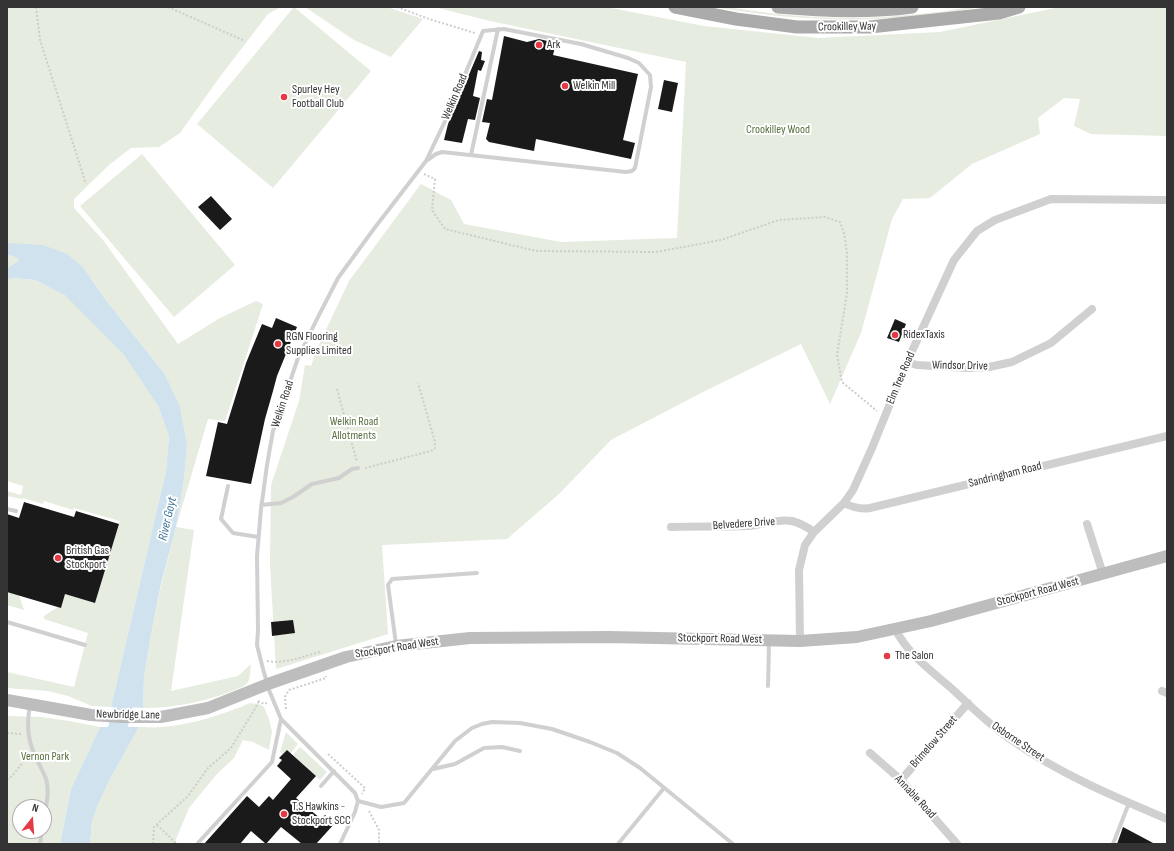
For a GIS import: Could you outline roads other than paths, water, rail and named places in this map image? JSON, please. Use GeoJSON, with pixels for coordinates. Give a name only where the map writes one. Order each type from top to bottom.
{"type":"FeatureCollection","features":[{"type":"Feature","properties":{"kind":"main road","name":"Crookilley Way"},"geometry":{"type":"LineString","coordinates":[[675,7],[736,19],[797,27],[870,27],[999,12],[1019,7]]}},
{"type":"Feature","properties":{"kind":"main road","name":"Crookilley Way"},"geometry":{"type":"LineString","coordinates":[[778,7],[816,10],[872,10],[912,7]]}},
{"type":"Feature","properties":{"kind":"main road","name":"Stockport Road West"},"geometry":{"type":"LineString","coordinates":[[268,684],[346,657],[396,646],[470,638],[609,637],[800,641],[857,637],[931,621],[1167,556]]}},
{"type":"Feature","properties":{"kind":"main road","name":"Newbridge Lane"},"geometry":{"type":"LineString","coordinates":[[7,700],[91,715],[145,718],[208,708],[268,684]]}},
{"type":"Feature","properties":{"kind":"street","name":"Elm Tree Road"},"geometry":{"type":"LineString","coordinates":[[800,641],[799,570],[805,545],[814,532],[844,503],[859,478],[907,362],[954,260],[977,231],[995,220],[1051,199],[1167,200]]}},
{"type":"Feature","properties":{"kind":"street","name":"Windsor Drive"},"geometry":{"type":"LineString","coordinates":[[907,362],[917,365],[967,368],[989,367],[1012,362],[1051,343],[1092,309]]}},
{"type":"Feature","properties":{"kind":"street","name":"Sandringham Road"},"geometry":{"type":"LineString","coordinates":[[844,503],[859,508],[870,508],[1167,436]]}},
{"type":"Feature","properties":{"kind":"street","name":"Belvedere Drive"},"geometry":{"type":"LineString","coordinates":[[671,527],[737,526],[791,521],[814,532]]}},
{"type":"Feature","properties":{"kind":"street"},"geometry":{"type":"LineString","coordinates":[[1087,524],[1103,574]]}},
{"type":"Feature","properties":{"kind":"street","name":"Osborne Street"},"geometry":{"type":"LineString","coordinates":[[895,629],[907,649],[992,726],[1039,758],[1129,803],[1167,819]]}},
{"type":"Feature","properties":{"kind":"street","name":"Brimelow Street"},"geometry":{"type":"LineString","coordinates":[[901,780],[968,703]]}},
{"type":"Feature","properties":{"kind":"street","name":"Annable Road"},"geometry":{"type":"LineString","coordinates":[[870,753],[901,780],[957,844]]}},
{"type":"Feature","properties":{"kind":"lane"},"geometry":{"type":"LineString","coordinates":[[504,28],[581,44],[628,58],[645,68],[650,75],[651,87],[635,168],[632,171],[626,172],[471,155],[498,29],[504,28]]}},
{"type":"Feature","properties":{"kind":"lane","name":"Welkin Road"},"geometry":{"type":"LineString","coordinates":[[281,719],[269,690],[257,645],[258,537],[261,505],[273,431],[298,358],[338,278],[426,161],[449,113],[483,31],[498,29]]}},
{"type":"Feature","properties":{"kind":"lane","name":"Welkin Road"},"geometry":{"type":"LineString","coordinates":[[426,161],[442,152],[471,155]]}},
{"type":"Feature","properties":{"kind":"lane"},"geometry":{"type":"LineString","coordinates":[[261,505],[281,502],[293,497],[312,484],[339,478],[352,469],[358,468]]}},
{"type":"Feature","properties":{"kind":"lane"},"geometry":{"type":"LineString","coordinates":[[228,486],[221,519],[234,533],[258,537]]}},
{"type":"Feature","properties":{"kind":"lane"},"geometry":{"type":"LineString","coordinates":[[7,509],[16,511]]}},
{"type":"Feature","properties":{"kind":"lane"},"geometry":{"type":"LineString","coordinates":[[396,646],[388,585],[392,579],[477,573]]}},
{"type":"Feature","properties":{"kind":"lane"},"geometry":{"type":"LineString","coordinates":[[7,622],[85,645]]}},
{"type":"Feature","properties":{"kind":"lane"},"geometry":{"type":"LineString","coordinates":[[768,686],[769,640]]}},
{"type":"Feature","properties":{"kind":"lane"},"geometry":{"type":"LineString","coordinates":[[30,704],[27,722],[28,734],[32,750],[46,778],[48,790],[47,799]]}},
{"type":"Feature","properties":{"kind":"lane"},"geometry":{"type":"LineString","coordinates":[[281,719],[355,793],[358,801],[355,812],[340,844]]}},
{"type":"Feature","properties":{"kind":"lane"},"geometry":{"type":"LineString","coordinates":[[198,843],[272,762],[281,719]]}},
{"type":"Feature","properties":{"kind":"lane"},"geometry":{"type":"LineString","coordinates":[[358,801],[381,807],[404,803],[455,742],[472,728],[492,722],[520,723],[552,729],[590,742],[617,754],[640,768],[733,844]]}},
{"type":"Feature","properties":{"kind":"lane"},"geometry":{"type":"LineString","coordinates":[[432,769],[455,764],[484,748],[502,748],[520,751]]}},
{"type":"Feature","properties":{"kind":"lane"},"geometry":{"type":"LineString","coordinates":[[321,786],[334,772]]}},
{"type":"Feature","properties":{"kind":"lane"},"geometry":{"type":"LineString","coordinates":[[618,844],[664,788]]}},
{"type":"Feature","properties":{"kind":"lane"},"geometry":{"type":"LineString","coordinates":[[1113,844],[1129,803]]}},
{"type":"Feature","properties":{"kind":"water"},"geometry":{"type":"Polygon","coordinates":[[[7,244],[43,245],[67,254],[83,267],[105,299],[164,373],[180,407],[187,446],[184,479],[176,527],[161,584],[150,640],[144,677],[143,708],[111,707],[166,471],[169,436],[158,406],[124,355],[65,295],[35,280],[13,278],[7,280],[7,268],[19,261],[17,258],[7,254],[7,244]]]}},
{"type":"Feature","properties":{"kind":"water"},"geometry":{"type":"Polygon","coordinates":[[[100,727],[139,727],[110,779],[97,807],[92,822],[90,844],[60,844],[71,789],[100,727]]]}},
{"type":"Feature","properties":{"kind":"waterway","name":"River Goyt"},"geometry":{"type":"LineString","coordinates":[[109,750],[118,727],[129,682]]}},
{"type":"Feature","properties":{"kind":"place","name":"Ark"},"geometry":{"type":"Point","coordinates":[539,45]}},
{"type":"Feature","properties":{"kind":"place","name":"Welkin Mill"},"geometry":{"type":"Point","coordinates":[565,86]}},
{"type":"Feature","properties":{"kind":"place","name":"Spurley Hey Football Club"},"geometry":{"type":"Point","coordinates":[284,97]}},
{"type":"Feature","properties":{"kind":"place","name":"RidexTaxis"},"geometry":{"type":"Point","coordinates":[895,335]}},
{"type":"Feature","properties":{"kind":"place","name":"RGN Flooring Supplies Limited"},"geometry":{"type":"Point","coordinates":[278,344]}},
{"type":"Feature","properties":{"kind":"place","name":"British Gas Stockport"},"geometry":{"type":"Point","coordinates":[58,558]}},
{"type":"Feature","properties":{"kind":"place","name":"The Salon"},"geometry":{"type":"Point","coordinates":[887,656]}},
{"type":"Feature","properties":{"kind":"place","name":"T.S Hawkins - Stockport SCC"},"geometry":{"type":"Point","coordinates":[284,814]}},
{"type":"Feature","properties":{"kind":"park label","name":"Crookilley Wood"},"geometry":{"type":"Point","coordinates":[778,130]}},
{"type":"Feature","properties":{"kind":"park label","name":"Welkin Road Allotments"},"geometry":{"type":"Point","coordinates":[354,429]}},
{"type":"Feature","properties":{"kind":"park label","name":"Vernon Park"},"geometry":{"type":"Point","coordinates":[45,757]}}]}
